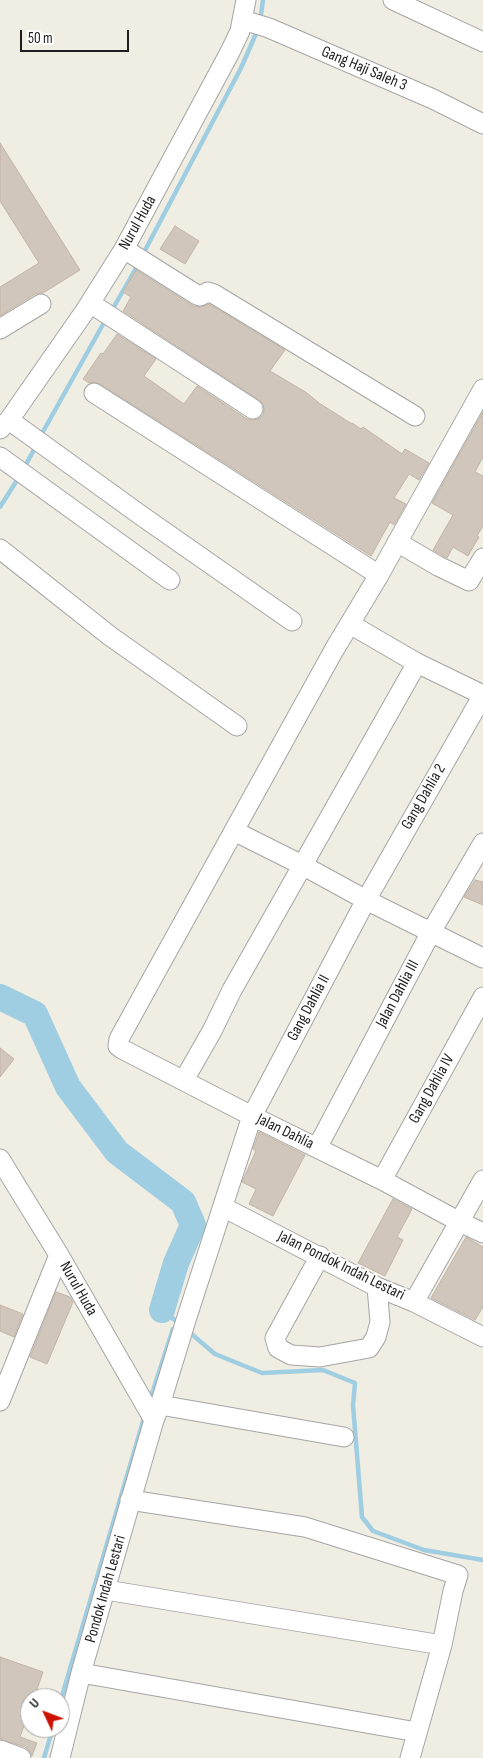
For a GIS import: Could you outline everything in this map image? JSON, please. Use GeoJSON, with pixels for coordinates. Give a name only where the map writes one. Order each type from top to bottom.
{"type":"FeatureCollection","features":[{"type":"Feature","properties":{"kind":"street","name":"Nurul Huda"},"geometry":{"type":"LineString","coordinates":[[4,424],[99,309],[240,31],[254,23],[246,0]]}},
{"type":"Feature","properties":{"kind":"street"},"geometry":{"type":"LineString","coordinates":[[393,0],[483,42]]}},
{"type":"Feature","properties":{"kind":"street","name":"Gang Haji Saleh 3"},"geometry":{"type":"LineString","coordinates":[[254,23],[433,99],[483,124]]}},
{"type":"Feature","properties":{"kind":"street"},"geometry":{"type":"LineString","coordinates":[[128,251],[197,295],[200,296],[208,292],[214,294],[415,416]]}},
{"type":"Feature","properties":{"kind":"street"},"geometry":{"type":"LineString","coordinates":[[0,330],[40,304]]}},
{"type":"Feature","properties":{"kind":"street"},"geometry":{"type":"LineString","coordinates":[[99,309],[253,409]]}},
{"type":"Feature","properties":{"kind":"street"},"geometry":{"type":"LineString","coordinates":[[483,389],[234,831],[483,958]]}},
{"type":"Feature","properties":{"kind":"street"},"geometry":{"type":"LineString","coordinates":[[94,393],[379,575]]}},
{"type":"Feature","properties":{"kind":"street"},"geometry":{"type":"LineString","coordinates":[[4,424],[26,433],[292,620]]}},
{"type":"Feature","properties":{"kind":"street"},"geometry":{"type":"LineString","coordinates":[[0,457],[170,580]]}},
{"type":"Feature","properties":{"kind":"street"},"geometry":{"type":"LineString","coordinates":[[398,542],[438,566],[476,585],[483,558]]}},
{"type":"Feature","properties":{"kind":"street"},"geometry":{"type":"LineString","coordinates":[[0,549],[110,636],[237,726]]}},
{"type":"Feature","properties":{"kind":"street"},"geometry":{"type":"LineString","coordinates":[[350,624],[417,663],[483,695]]}},
{"type":"Feature","properties":{"kind":"street"},"geometry":{"type":"LineString","coordinates":[[184,1080],[212,1031],[232,990],[304,866],[417,663]]}},
{"type":"Feature","properties":{"kind":"street","name":"Gang Dahlia 2"},"geometry":{"type":"LineString","coordinates":[[366,900],[483,695]]}},
{"type":"Feature","properties":{"kind":"street","name":"Jalan Dahlia"},"geometry":{"type":"LineString","coordinates":[[234,831],[119,1039],[118,1046],[252,1116],[382,1180],[458,1221],[483,1232]]}},
{"type":"Feature","properties":{"kind":"street","name":"Jalan Dahlia III"},"geometry":{"type":"LineString","coordinates":[[317,1148],[431,932],[483,842]]}},
{"type":"Feature","properties":{"kind":"street","name":"Gang Dahlia II"},"geometry":{"type":"LineString","coordinates":[[186,1320],[252,1116],[366,900]]}},
{"type":"Feature","properties":{"kind":"street","name":"Gang Dahlia IV"},"geometry":{"type":"LineString","coordinates":[[382,1180],[483,997]]}},
{"type":"Feature","properties":{"kind":"street","name":"Nurul Huda"},"geometry":{"type":"LineString","coordinates":[[0,1159],[157,1413]]}},
{"type":"Feature","properties":{"kind":"street","name":"Jalan Pondok Indah Lestari"},"geometry":{"type":"LineString","coordinates":[[222,1207],[377,1287],[414,1302],[458,1221],[483,1180]]}},
{"type":"Feature","properties":{"kind":"street"},"geometry":{"type":"LineString","coordinates":[[0,1401],[59,1255]]}},
{"type":"Feature","properties":{"kind":"street"},"geometry":{"type":"LineString","coordinates":[[320,1256],[275,1338],[278,1348],[290,1355],[320,1358],[369,1348],[376,1337],[380,1322],[377,1287]]}},
{"type":"Feature","properties":{"kind":"street"},"geometry":{"type":"LineString","coordinates":[[414,1302],[483,1337]]}},
{"type":"Feature","properties":{"kind":"street","name":"Pondok Indah Lestari"},"geometry":{"type":"LineString","coordinates":[[60,1758],[81,1673],[130,1500],[186,1320]]}},
{"type":"Feature","properties":{"kind":"street"},"geometry":{"type":"LineString","coordinates":[[157,1413],[344,1437]]}},
{"type":"Feature","properties":{"kind":"street"},"geometry":{"type":"LineString","coordinates":[[130,1500],[305,1527],[458,1575],[442,1644],[410,1758]]}},
{"type":"Feature","properties":{"kind":"street"},"geometry":{"type":"LineString","coordinates":[[106,1590],[442,1644]]}},
{"type":"Feature","properties":{"kind":"street"},"geometry":{"type":"LineString","coordinates":[[81,1673],[416,1732]]}},
{"type":"Feature","properties":{"kind":"street"},"geometry":{"type":"LineString","coordinates":[[0,1750],[21,1758]]}},
{"type":"Feature","properties":{"kind":"building"},"geometry":{"type":"Polygon","coordinates":[[[0,143],[80,270],[43,293],[35,294],[0,316],[0,287],[39,263],[0,201],[0,143]]]}},
{"type":"Feature","properties":{"kind":"building"},"geometry":{"type":"Polygon","coordinates":[[[175,226],[199,241],[185,264],[160,249],[175,226]]]}},
{"type":"Feature","properties":{"kind":"building"},"geometry":{"type":"Polygon","coordinates":[[[136,270],[193,306],[201,307],[209,304],[285,350],[270,371],[307,393],[352,424],[361,429],[363,427],[402,454],[405,449],[429,463],[419,480],[409,474],[394,498],[406,504],[394,525],[390,522],[371,556],[100,384],[89,383],[83,379],[117,334],[156,359],[144,376],[184,404],[197,386],[247,419],[258,419],[263,415],[263,404],[259,400],[123,311],[131,297],[123,292],[136,270]]]}},
{"type":"Feature","properties":{"kind":"building"},"geometry":{"type":"Polygon","coordinates":[[[483,412],[483,457],[475,472],[483,476],[483,526],[468,556],[453,547],[447,558],[433,550],[453,515],[432,503],[483,412]]]}},
{"type":"Feature","properties":{"kind":"building"},"geometry":{"type":"Polygon","coordinates":[[[475,880],[483,882],[483,905],[464,897],[475,880]]]}},
{"type":"Feature","properties":{"kind":"building"},"geometry":{"type":"Polygon","coordinates":[[[0,1048],[14,1059],[0,1077],[0,1048]]]}},
{"type":"Feature","properties":{"kind":"building"},"geometry":{"type":"Polygon","coordinates":[[[259,1132],[305,1155],[273,1216],[249,1204],[256,1189],[242,1182],[256,1151],[253,1149],[259,1132]]]}},
{"type":"Feature","properties":{"kind":"building"},"geometry":{"type":"Polygon","coordinates":[[[393,1199],[412,1209],[397,1237],[403,1240],[385,1276],[358,1263],[393,1199]]]}},
{"type":"Feature","properties":{"kind":"building"},"geometry":{"type":"Polygon","coordinates":[[[466,1237],[483,1247],[483,1307],[475,1320],[431,1298],[466,1237]]]}},
{"type":"Feature","properties":{"kind":"building"},"geometry":{"type":"Polygon","coordinates":[[[56,1292],[70,1297],[73,1302],[47,1364],[30,1357],[56,1292]]]}},
{"type":"Feature","properties":{"kind":"building"},"geometry":{"type":"Polygon","coordinates":[[[0,1305],[23,1314],[14,1337],[0,1331],[0,1305]]]}},
{"type":"Feature","properties":{"kind":"building"},"geometry":{"type":"Polygon","coordinates":[[[0,1657],[43,1672],[37,1688],[20,1688],[20,1738],[37,1743],[32,1756],[25,1747],[0,1739],[0,1657]]]}},
{"type":"Feature","properties":{"kind":"waterway"},"geometry":{"type":"LineString","coordinates":[[260,22],[263,0]]}},
{"type":"Feature","properties":{"kind":"waterway"},"geometry":{"type":"LineString","coordinates":[[142,256],[241,68],[258,29]]}},
{"type":"Feature","properties":{"kind":"waterway"},"geometry":{"type":"LineString","coordinates":[[112,310],[139,263]]}},
{"type":"Feature","properties":{"kind":"waterway"},"geometry":{"type":"LineString","coordinates":[[40,437],[106,319]]}},
{"type":"Feature","properties":{"kind":"waterway"},"geometry":{"type":"LineString","coordinates":[[24,468],[36,446]]}},
{"type":"Feature","properties":{"kind":"waterway"},"geometry":{"type":"LineString","coordinates":[[0,507],[19,477]]}},
{"type":"Feature","properties":{"kind":"waterway"},"geometry":{"type":"LineString","coordinates":[[0,997],[35,1014],[68,1087],[117,1152],[183,1202],[193,1225],[176,1263],[162,1310]]}},
{"type":"Feature","properties":{"kind":"waterway"},"geometry":{"type":"LineString","coordinates":[[162,1310],[181,1325]]}},
{"type":"Feature","properties":{"kind":"waterway"},"geometry":{"type":"LineString","coordinates":[[150,1400],[173,1329]]}},
{"type":"Feature","properties":{"kind":"waterway"},"geometry":{"type":"LineString","coordinates":[[188,1331],[215,1354],[262,1373],[323,1370],[355,1383],[353,1405],[362,1517],[373,1531],[424,1550],[483,1560]]}},
{"type":"Feature","properties":{"kind":"waterway"},"geometry":{"type":"LineString","coordinates":[[64,1688],[145,1415]]}},
{"type":"Feature","properties":{"kind":"waterway"},"geometry":{"type":"LineString","coordinates":[[44,1758],[50,1738]]}}]}
